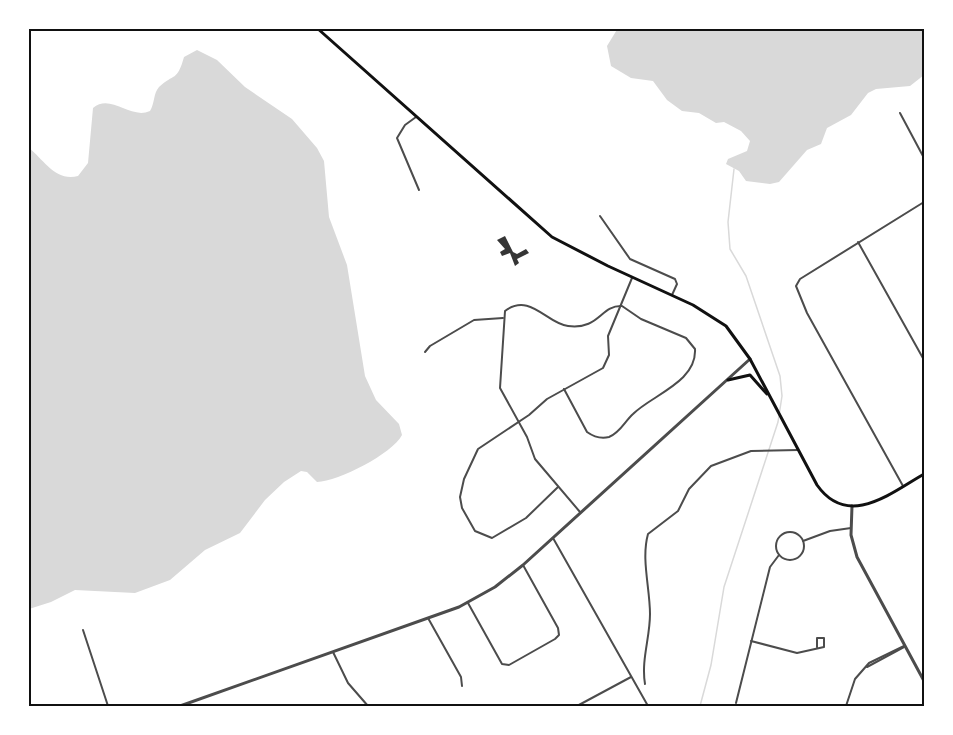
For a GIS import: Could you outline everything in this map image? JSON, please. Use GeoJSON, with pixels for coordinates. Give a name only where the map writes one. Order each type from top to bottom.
{"type":"FeatureCollection","features":[{"type":"Feature","properties":{"kind":"main road"},"geometry":{"type":"LineString","coordinates":[[317,28],[552,237],[718,319],[737,339],[750,360],[823,493],[837,503],[852,506],[871,504],[924,474]]}},
{"type":"Feature","properties":{"kind":"main road"},"geometry":{"type":"LineString","coordinates":[[728,380],[750,375],[772,400]]}},
{"type":"Feature","properties":{"kind":"street"},"geometry":{"type":"LineString","coordinates":[[900,113],[924,158]]}},
{"type":"Feature","properties":{"kind":"street"},"geometry":{"type":"LineString","coordinates":[[416,117],[401,130],[397,138],[419,190]]}},
{"type":"Feature","properties":{"kind":"street"},"geometry":{"type":"LineString","coordinates":[[903,486],[807,313],[796,283],[924,202]]}},
{"type":"Feature","properties":{"kind":"street"},"geometry":{"type":"LineString","coordinates":[[600,216],[630,259],[675,279],[677,284],[672,295]]}},
{"type":"Feature","properties":{"kind":"street"},"geometry":{"type":"LineString","coordinates":[[858,242],[924,360]]}},
{"type":"Feature","properties":{"kind":"street"},"geometry":{"type":"LineString","coordinates":[[558,487],[523,521],[489,538],[482,536],[471,526],[462,508],[460,497],[464,479],[481,445],[519,422],[544,400],[603,368],[607,363],[608,336],[632,278]]}},
{"type":"Feature","properties":{"kind":"street"},"geometry":{"type":"LineString","coordinates":[[564,390],[588,432],[596,437],[606,438],[616,433],[633,413],[687,372],[695,357],[694,349],[690,342],[641,319],[622,306],[612,307],[593,324],[584,327],[559,325],[544,312],[526,306],[507,309],[503,318],[500,388],[519,422],[535,459],[581,513]]}},
{"type":"Feature","properties":{"kind":"street"},"geometry":{"type":"LineString","coordinates":[[425,352],[430,346],[474,320],[503,318]]}},
{"type":"Feature","properties":{"kind":"street"},"geometry":{"type":"LineString","coordinates":[[180,706],[468,603],[523,565],[750,360]]}},
{"type":"Feature","properties":{"kind":"street"},"geometry":{"type":"LineString","coordinates":[[645,684],[645,648],[650,617],[646,546],[648,534],[678,511],[689,489],[708,468],[733,455],[762,450],[798,450]]}},
{"type":"Feature","properties":{"kind":"street"},"geometry":{"type":"LineString","coordinates":[[852,506],[850,528],[860,564],[924,681]]}},
{"type":"Feature","properties":{"kind":"street"},"geometry":{"type":"LineString","coordinates":[[803,541],[830,531],[850,528]]}},
{"type":"Feature","properties":{"kind":"street"},"geometry":{"type":"LineString","coordinates":[[793,532],[803,541],[803,550],[798,558],[789,560],[779,555],[776,544],[784,533],[793,532]]}},
{"type":"Feature","properties":{"kind":"street"},"geometry":{"type":"LineString","coordinates":[[554,538],[648,706]]}},
{"type":"Feature","properties":{"kind":"street"},"geometry":{"type":"LineString","coordinates":[[736,703],[770,567],[779,555]]}},
{"type":"Feature","properties":{"kind":"street"},"geometry":{"type":"LineString","coordinates":[[468,603],[500,662],[505,665],[555,639],[559,632],[523,565]]}},
{"type":"Feature","properties":{"kind":"street"},"geometry":{"type":"LineString","coordinates":[[428,618],[457,669],[462,686]]}},
{"type":"Feature","properties":{"kind":"street"},"geometry":{"type":"LineString","coordinates":[[83,630],[108,706]]}},
{"type":"Feature","properties":{"kind":"street"},"geometry":{"type":"LineString","coordinates":[[751,641],[797,653],[817,647]]}},
{"type":"Feature","properties":{"kind":"street"},"geometry":{"type":"LineString","coordinates":[[846,706],[855,680],[867,667],[905,646]]}},
{"type":"Feature","properties":{"kind":"street"},"geometry":{"type":"LineString","coordinates":[[333,652],[348,683],[368,706]]}},
{"type":"Feature","properties":{"kind":"street"},"geometry":{"type":"LineString","coordinates":[[577,706],[631,677]]}},
{"type":"Feature","properties":{"kind":"shaded area"},"geometry":{"type":"Polygon","coordinates":[[[618,28],[924,29],[924,75],[910,86],[876,89],[868,93],[851,115],[827,128],[821,144],[807,150],[779,182],[770,184],[746,181],[739,171],[726,164],[728,159],[747,151],[750,141],[741,131],[724,122],[716,123],[699,113],[682,111],[667,100],[653,81],[631,78],[611,66],[607,46],[618,28]]]}},
{"type":"Feature","properties":{"kind":"shaded area"},"geometry":{"type":"Polygon","coordinates":[[[197,50],[217,60],[245,87],[292,119],[317,148],[324,161],[329,217],[347,265],[365,376],[376,400],[399,424],[402,435],[377,458],[338,477],[317,482],[307,472],[301,471],[284,482],[265,500],[240,533],[205,550],[170,580],[135,593],[75,590],[51,602],[29,609],[29,148],[57,173],[70,177],[78,176],[88,163],[93,108],[107,103],[135,112],[150,111],[159,87],[177,74],[184,57],[197,50]]]}},
{"type":"Feature","properties":{"kind":"building"},"geometry":{"type":"Polygon","coordinates":[[[505,236],[513,252],[517,254],[526,249],[529,253],[517,259],[519,263],[515,266],[510,253],[502,256],[500,252],[505,249],[497,240],[505,236]]]}},
{"type":"Feature","properties":{"kind":"waterway"},"geometry":{"type":"LineString","coordinates":[[700,706],[711,665],[724,587],[778,422],[782,396],[780,376],[746,276],[730,249],[728,222],[734,169]]}}]}
